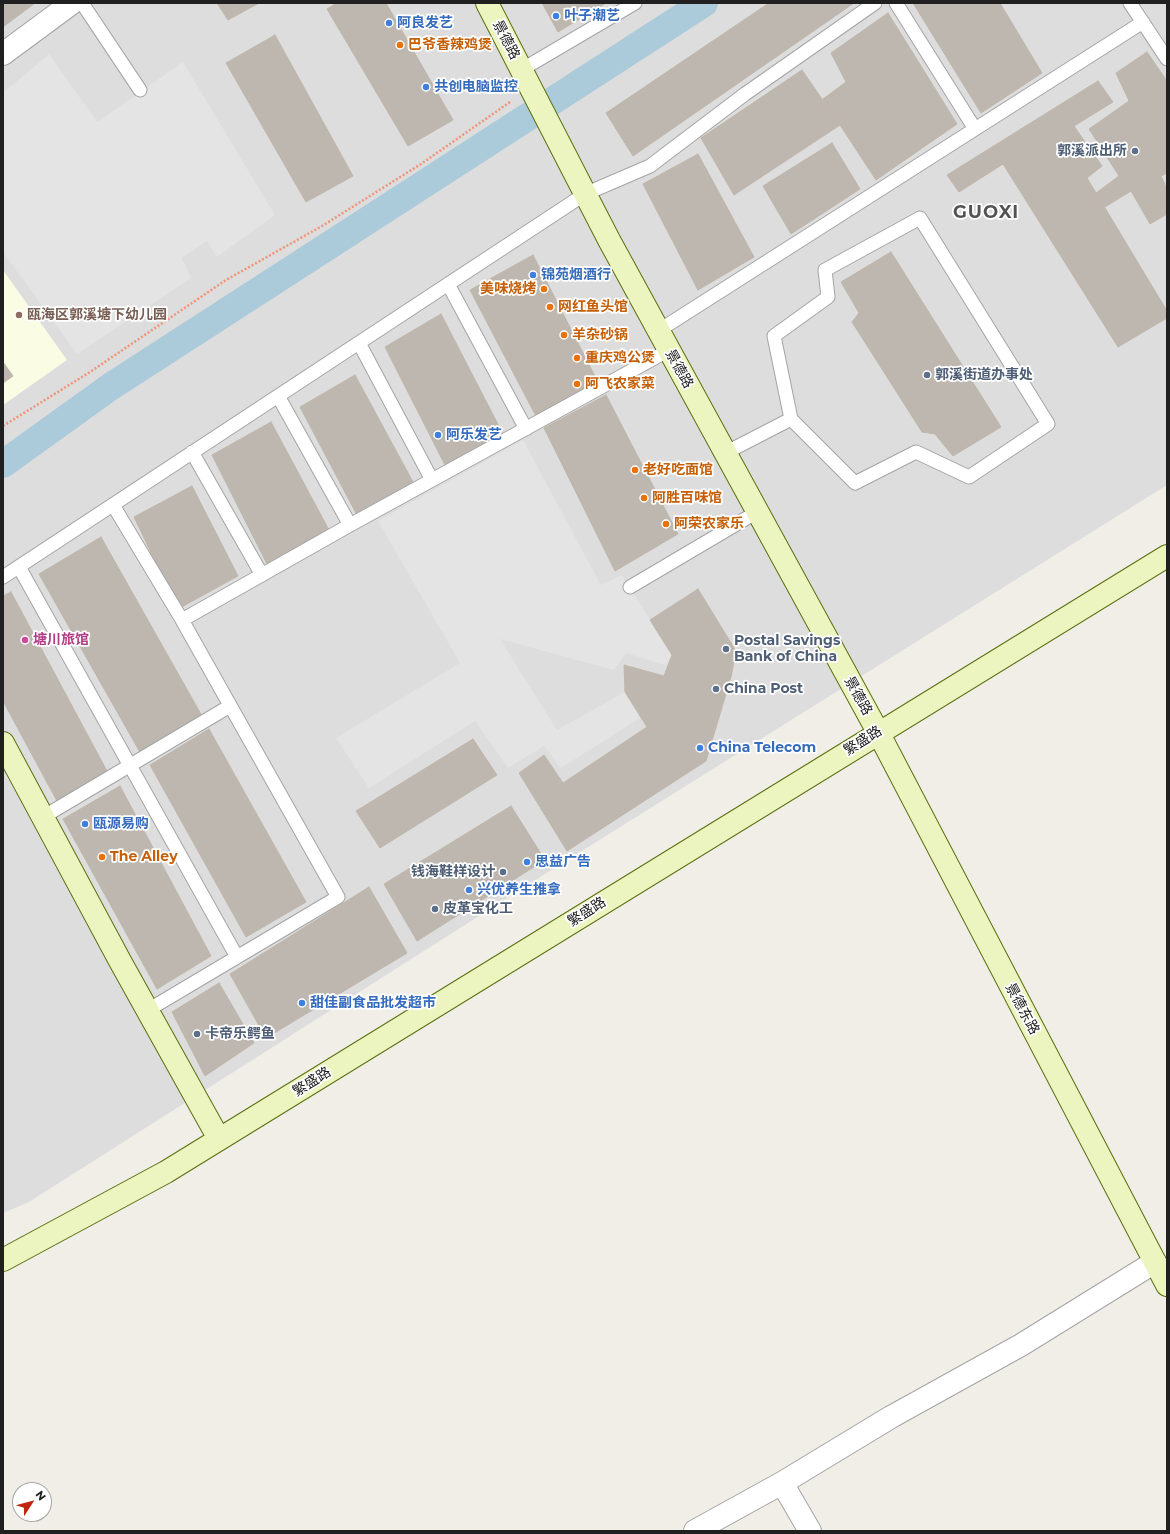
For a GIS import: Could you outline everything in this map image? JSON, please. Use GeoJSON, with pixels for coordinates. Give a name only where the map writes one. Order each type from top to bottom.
{"type":"FeatureCollection","features":[{"type":"Feature","properties":{"kind":"main road","name":"景德路"},"geometry":{"type":"LineString","coordinates":[[487,3],[608,240],[878,732]]}},
{"type":"Feature","properties":{"kind":"main road","name":"繁盛路"},"geometry":{"type":"LineString","coordinates":[[3,1260],[166,1172],[878,732],[1167,556]]}},
{"type":"Feature","properties":{"kind":"main road","name":"景德东路"},"geometry":{"type":"LineString","coordinates":[[878,732],[1167,1285]]}},
{"type":"Feature","properties":{"kind":"main road"},"geometry":{"type":"LineString","coordinates":[[3,743],[219,1139]]}},
{"type":"Feature","properties":{"kind":"street"},"geometry":{"type":"LineString","coordinates":[[3,54],[70,4]]}},
{"type":"Feature","properties":{"kind":"street"},"geometry":{"type":"LineString","coordinates":[[695,1531],[782,1483],[891,1417],[1021,1345],[1155,1262]]}},
{"type":"Feature","properties":{"kind":"street"},"geometry":{"type":"LineString","coordinates":[[782,1483],[810,1531]]}},
{"type":"Feature","properties":{"kind":"lane"},"geometry":{"type":"LineString","coordinates":[[526,79],[635,3]]}},
{"type":"Feature","properties":{"kind":"lane"},"geometry":{"type":"LineString","coordinates":[[3,577],[585,194],[650,166],[745,94],[875,3]]}},
{"type":"Feature","properties":{"kind":"lane"},"geometry":{"type":"LineString","coordinates":[[896,3],[975,128]]}},
{"type":"Feature","properties":{"kind":"lane"},"geometry":{"type":"LineString","coordinates":[[1130,3],[1167,59]]}},
{"type":"Feature","properties":{"kind":"lane"},"geometry":{"type":"LineString","coordinates":[[70,4],[140,90]]}},
{"type":"Feature","properties":{"kind":"lane"},"geometry":{"type":"LineString","coordinates":[[658,331],[1143,22]]}},
{"type":"Feature","properties":{"kind":"lane"},"geometry":{"type":"LineString","coordinates":[[920,218],[1048,424],[968,477],[916,452],[855,483],[791,419],[774,336],[828,297],[825,270],[920,218]]}},
{"type":"Feature","properties":{"kind":"lane"},"geometry":{"type":"LineString","coordinates":[[448,284],[526,428]]}},
{"type":"Feature","properties":{"kind":"lane"},"geometry":{"type":"LineString","coordinates":[[359,343],[432,480]]}},
{"type":"Feature","properties":{"kind":"lane"},"geometry":{"type":"LineString","coordinates":[[182,620],[350,525],[669,350]]}},
{"type":"Feature","properties":{"kind":"lane"},"geometry":{"type":"LineString","coordinates":[[278,396],[350,525]]}},
{"type":"Feature","properties":{"kind":"lane"},"geometry":{"type":"LineString","coordinates":[[725,453],[791,419]]}},
{"type":"Feature","properties":{"kind":"lane"},"geometry":{"type":"LineString","coordinates":[[192,452],[262,575]]}},
{"type":"Feature","properties":{"kind":"lane"},"geometry":{"type":"LineString","coordinates":[[113,505],[182,620],[338,897],[148,1010]]}},
{"type":"Feature","properties":{"kind":"lane"},"geometry":{"type":"LineString","coordinates":[[630,587],[758,512]]}},
{"type":"Feature","properties":{"kind":"lane"},"geometry":{"type":"LineString","coordinates":[[19,567],[238,957]]}},
{"type":"Feature","properties":{"kind":"lane"},"geometry":{"type":"LineString","coordinates":[[43,817],[230,706]]}},
{"type":"Feature","properties":{"kind":"path"},"geometry":{"type":"LineString","coordinates":[[3,426],[90,372],[226,280],[322,226],[421,164],[526,79]]}},
{"type":"Feature","properties":{"kind":"shaded area"},"geometry":{"type":"Polygon","coordinates":[[[3,3],[1167,3],[1167,485],[545,874],[29,1202],[3,1213],[3,3]]]}},
{"type":"Feature","properties":{"kind":"shaded area"},"geometry":{"type":"Polygon","coordinates":[[[49,54],[97,122],[183,62],[275,215],[217,257],[207,241],[182,258],[191,278],[77,354],[3,252],[3,93],[49,54]]]}},
{"type":"Feature","properties":{"kind":"shaded area","name":"瓯海区郭溪塘下幼儿园"},"geometry":{"type":"Polygon","coordinates":[[[3,270],[67,360],[3,405],[3,270]]]}},
{"type":"Feature","properties":{"kind":"shaded area"},"geometry":{"type":"Polygon","coordinates":[[[523,440],[601,585],[622,575],[672,655],[665,665],[626,653],[614,670],[500,639],[557,730],[625,692],[640,718],[561,768],[544,746],[508,768],[475,721],[369,788],[336,738],[460,663],[378,521],[523,440]]]}},
{"type":"Feature","properties":{"kind":"building"},"geometry":{"type":"Polygon","coordinates":[[[3,3],[35,3],[3,27],[3,3]]]}},
{"type":"Feature","properties":{"kind":"building"},"geometry":{"type":"Polygon","coordinates":[[[217,3],[259,3],[228,20],[217,3]]]}},
{"type":"Feature","properties":{"kind":"building"},"geometry":{"type":"Polygon","coordinates":[[[337,3],[386,3],[453,120],[408,146],[327,9],[337,3]]]}},
{"type":"Feature","properties":{"kind":"building"},"geometry":{"type":"Polygon","coordinates":[[[542,3],[606,3],[558,32],[542,3]]]}},
{"type":"Feature","properties":{"kind":"building"},"geometry":{"type":"Polygon","coordinates":[[[769,3],[854,3],[633,156],[606,113],[769,3]]]}},
{"type":"Feature","properties":{"kind":"building"},"geometry":{"type":"Polygon","coordinates":[[[913,3],[1000,3],[1042,73],[981,113],[913,3]]]}},
{"type":"Feature","properties":{"kind":"building"},"geometry":{"type":"Polygon","coordinates":[[[888,13],[957,124],[876,180],[823,99],[846,82],[831,53],[888,13]]]}},
{"type":"Feature","properties":{"kind":"building"},"geometry":{"type":"Polygon","coordinates":[[[275,35],[353,176],[306,202],[226,63],[275,35]]]}},
{"type":"Feature","properties":{"kind":"building","name":"郭溪派出所"},"geometry":{"type":"Polygon","coordinates":[[[1147,52],[1167,81],[1167,173],[1161,176],[1167,189],[1167,214],[1150,224],[1131,191],[1105,207],[1096,193],[1119,176],[1089,129],[1129,101],[1116,73],[1147,52]]]}},
{"type":"Feature","properties":{"kind":"building"},"geometry":{"type":"Polygon","coordinates":[[[802,70],[840,125],[734,195],[701,138],[802,70]]]}},
{"type":"Feature","properties":{"kind":"building"},"geometry":{"type":"Polygon","coordinates":[[[1098,81],[1113,102],[1074,126],[1102,166],[1087,178],[1167,311],[1167,318],[1118,347],[1003,164],[959,192],[947,175],[1098,81]]]}},
{"type":"Feature","properties":{"kind":"building"},"geometry":{"type":"Polygon","coordinates":[[[832,143],[860,189],[791,234],[763,186],[832,143]]]}},
{"type":"Feature","properties":{"kind":"building"},"geometry":{"type":"Polygon","coordinates":[[[698,154],[754,257],[698,290],[643,184],[698,154]]]}},
{"type":"Feature","properties":{"kind":"building","name":"郭溪街道办事处"},"geometry":{"type":"Polygon","coordinates":[[[891,252],[1001,427],[953,456],[935,434],[922,432],[852,322],[859,313],[841,282],[891,252]]]}},
{"type":"Feature","properties":{"kind":"building"},"geometry":{"type":"Polygon","coordinates":[[[533,255],[599,384],[538,420],[470,290],[533,255]]]}},
{"type":"Feature","properties":{"kind":"building"},"geometry":{"type":"Polygon","coordinates":[[[441,314],[503,434],[446,467],[385,347],[441,314]]]}},
{"type":"Feature","properties":{"kind":"building"},"geometry":{"type":"Polygon","coordinates":[[[3,362],[13,376],[3,383],[3,362]]]}},
{"type":"Feature","properties":{"kind":"building"},"geometry":{"type":"Polygon","coordinates":[[[355,375],[413,482],[358,517],[300,407],[355,375]]]}},
{"type":"Feature","properties":{"kind":"building"},"geometry":{"type":"Polygon","coordinates":[[[606,395],[678,534],[615,571],[544,428],[606,395]]]}},
{"type":"Feature","properties":{"kind":"building"},"geometry":{"type":"Polygon","coordinates":[[[271,422],[329,530],[267,564],[212,455],[271,422]]]}},
{"type":"Feature","properties":{"kind":"building"},"geometry":{"type":"Polygon","coordinates":[[[192,486],[238,576],[178,609],[134,517],[192,486]]]}},
{"type":"Feature","properties":{"kind":"building"},"geometry":{"type":"Polygon","coordinates":[[[101,537],[202,716],[141,754],[39,574],[101,537]]]}},
{"type":"Feature","properties":{"kind":"building"},"geometry":{"type":"Polygon","coordinates":[[[698,589],[736,651],[731,677],[706,761],[567,851],[519,773],[544,755],[563,783],[647,727],[625,692],[624,665],[664,676],[672,655],[650,620],[698,589]]]}},
{"type":"Feature","properties":{"kind":"building"},"geometry":{"type":"Polygon","coordinates":[[[11,592],[108,773],[57,801],[3,701],[3,596],[11,592]]]}},
{"type":"Feature","properties":{"kind":"building"},"geometry":{"type":"Polygon","coordinates":[[[209,729],[306,902],[246,937],[150,765],[209,729]]]}},
{"type":"Feature","properties":{"kind":"building"},"geometry":{"type":"Polygon","coordinates":[[[473,739],[497,775],[380,848],[356,811],[473,739]]]}},
{"type":"Feature","properties":{"kind":"building"},"geometry":{"type":"Polygon","coordinates":[[[120,786],[211,956],[157,989],[63,819],[120,786]]]}},
{"type":"Feature","properties":{"kind":"building"},"geometry":{"type":"Polygon","coordinates":[[[511,806],[545,860],[417,941],[384,884],[511,806]]]}},
{"type":"Feature","properties":{"kind":"building"},"geometry":{"type":"Polygon","coordinates":[[[369,887],[407,953],[266,1038],[230,974],[369,887]]]}},
{"type":"Feature","properties":{"kind":"building"},"geometry":{"type":"Polygon","coordinates":[[[219,983],[254,1043],[205,1076],[172,1012],[219,983]]]}},
{"type":"Feature","properties":{"kind":"waterway"},"geometry":{"type":"LineString","coordinates":[[3,464],[110,387],[704,3]]}},
{"type":"Feature","properties":{"kind":"place","name":"叶子潮艺"},"geometry":{"type":"Point","coordinates":[556,16]}},
{"type":"Feature","properties":{"kind":"place","name":"阿良发艺"},"geometry":{"type":"Point","coordinates":[389,23]}},
{"type":"Feature","properties":{"kind":"place","name":"巴爷香辣鸡煲"},"geometry":{"type":"Point","coordinates":[400,45]}},
{"type":"Feature","properties":{"kind":"place","name":"共创电脑监控"},"geometry":{"type":"Point","coordinates":[426,87]}},
{"type":"Feature","properties":{"kind":"place","name":"郭溪派出所"},"geometry":{"type":"Point","coordinates":[1135,151]}},
{"type":"Feature","properties":{"kind":"place","name":"锦苑烟酒行"},"geometry":{"type":"Point","coordinates":[533,275]}},
{"type":"Feature","properties":{"kind":"place","name":"美味烧烤"},"geometry":{"type":"Point","coordinates":[544,289]}},
{"type":"Feature","properties":{"kind":"place","name":"网红鱼头馆"},"geometry":{"type":"Point","coordinates":[550,307]}},
{"type":"Feature","properties":{"kind":"place","name":"瓯海区郭溪塘下幼儿园"},"geometry":{"type":"Point","coordinates":[19,315]}},
{"type":"Feature","properties":{"kind":"place","name":"羊杂砂锅"},"geometry":{"type":"Point","coordinates":[564,335]}},
{"type":"Feature","properties":{"kind":"place","name":"重庆鸡公煲"},"geometry":{"type":"Point","coordinates":[577,358]}},
{"type":"Feature","properties":{"kind":"place","name":"郭溪街道办事处"},"geometry":{"type":"Point","coordinates":[927,375]}},
{"type":"Feature","properties":{"kind":"place","name":"阿飞农家菜"},"geometry":{"type":"Point","coordinates":[577,384]}},
{"type":"Feature","properties":{"kind":"place","name":"阿乐发艺"},"geometry":{"type":"Point","coordinates":[438,435]}},
{"type":"Feature","properties":{"kind":"place","name":"老好吃面馆"},"geometry":{"type":"Point","coordinates":[635,470]}},
{"type":"Feature","properties":{"kind":"place","name":"阿胜百味馆"},"geometry":{"type":"Point","coordinates":[644,498]}},
{"type":"Feature","properties":{"kind":"place","name":"阿荣农家乐"},"geometry":{"type":"Point","coordinates":[666,524]}},
{"type":"Feature","properties":{"kind":"place","name":"塘川旅馆"},"geometry":{"type":"Point","coordinates":[25,640]}},
{"type":"Feature","properties":{"kind":"place","name":"Postal Savings Bank of China"},"geometry":{"type":"Point","coordinates":[726,649]}},
{"type":"Feature","properties":{"kind":"place","name":"China Post"},"geometry":{"type":"Point","coordinates":[716,689]}},
{"type":"Feature","properties":{"kind":"place","name":"China Telecom"},"geometry":{"type":"Point","coordinates":[700,748]}},
{"type":"Feature","properties":{"kind":"place","name":"瓯源易购"},"geometry":{"type":"Point","coordinates":[85,824]}},
{"type":"Feature","properties":{"kind":"place","name":"The Alley"},"geometry":{"type":"Point","coordinates":[102,857]}},
{"type":"Feature","properties":{"kind":"place","name":"思益广告"},"geometry":{"type":"Point","coordinates":[527,862]}},
{"type":"Feature","properties":{"kind":"place","name":"钱海鞋样设计"},"geometry":{"type":"Point","coordinates":[503,872]}},
{"type":"Feature","properties":{"kind":"place","name":"兴优养生推拿"},"geometry":{"type":"Point","coordinates":[469,890]}},
{"type":"Feature","properties":{"kind":"place","name":"皮革宝化工"},"geometry":{"type":"Point","coordinates":[435,909]}},
{"type":"Feature","properties":{"kind":"place","name":"甜佳副食品批发超市"},"geometry":{"type":"Point","coordinates":[302,1003]}},
{"type":"Feature","properties":{"kind":"place","name":"卡帝乐鳄鱼"},"geometry":{"type":"Point","coordinates":[197,1034]}},
{"type":"Feature","properties":{"kind":"district","name":"GUOXI"},"geometry":{"type":"Point","coordinates":[986,213]}}]}
